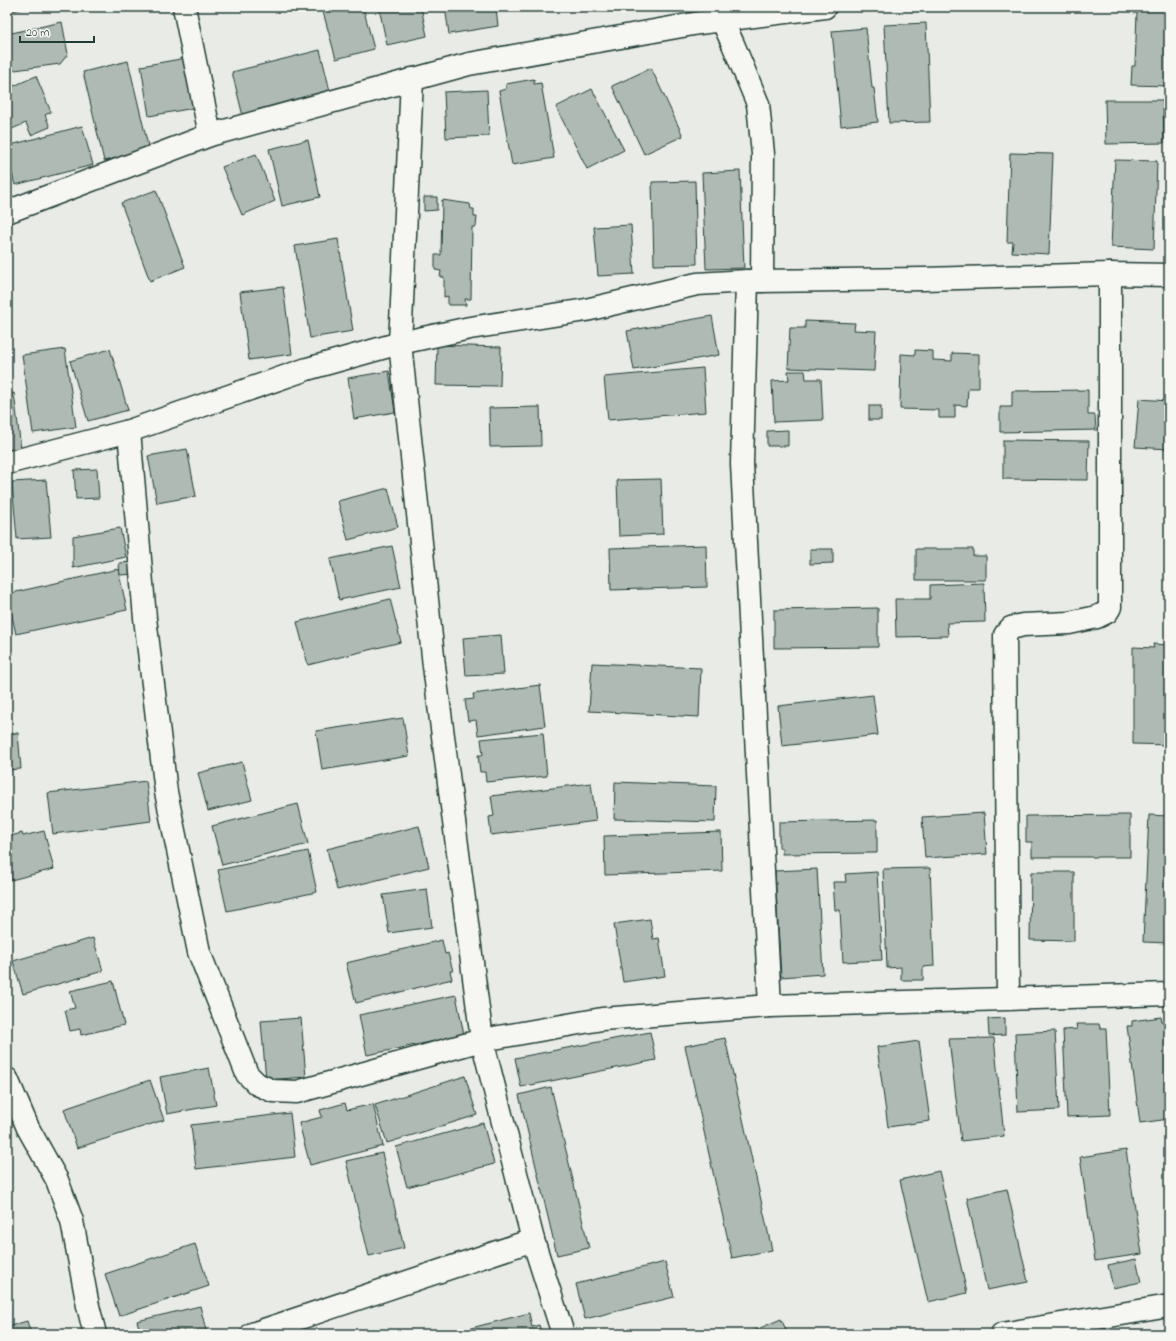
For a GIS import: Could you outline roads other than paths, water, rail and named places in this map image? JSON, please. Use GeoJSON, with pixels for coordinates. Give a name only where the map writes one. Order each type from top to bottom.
{"type":"FeatureCollection","features":[{"type":"Feature","properties":{"kind":"street"},"geometry":{"type":"LineString","coordinates":[[184,7],[210,135]]}},
{"type":"Feature","properties":{"kind":"street"},"geometry":{"type":"LineString","coordinates":[[7,212],[210,135],[469,64],[722,13],[825,7]]}},
{"type":"Feature","properties":{"kind":"street"},"geometry":{"type":"LineString","coordinates":[[722,13],[758,104],[763,154],[742,464],[770,1006]]}},
{"type":"Feature","properties":{"kind":"street"},"geometry":{"type":"LineString","coordinates":[[412,79],[400,343],[434,666],[482,1040],[533,1240],[563,1334]]}},
{"type":"Feature","properties":{"kind":"street"},"geometry":{"type":"LineString","coordinates":[[1008,998],[1005,636],[1011,628],[1023,625],[1068,623],[1097,617],[1107,612],[1110,607],[1110,274]]}},
{"type":"Feature","properties":{"kind":"street"},"geometry":{"type":"LineString","coordinates":[[7,463],[129,431],[307,369],[400,343],[470,328],[586,310],[697,284],[755,281],[923,279],[1110,274],[1169,275]]}},
{"type":"Feature","properties":{"kind":"street"},"geometry":{"type":"LineString","coordinates":[[129,431],[145,618],[166,792],[199,952],[247,1074],[257,1084],[273,1090],[297,1092],[482,1040],[602,1019],[770,1006],[1169,994]]}},
{"type":"Feature","properties":{"kind":"street"},"geometry":{"type":"LineString","coordinates":[[7,1079],[28,1128],[58,1180],[72,1221],[88,1306],[95,1334]]}},
{"type":"Feature","properties":{"kind":"street"},"geometry":{"type":"LineString","coordinates":[[252,1334],[533,1240]]}},
{"type":"Feature","properties":{"kind":"street"},"geometry":{"type":"LineString","coordinates":[[1002,1334],[1169,1306]]}}]}
